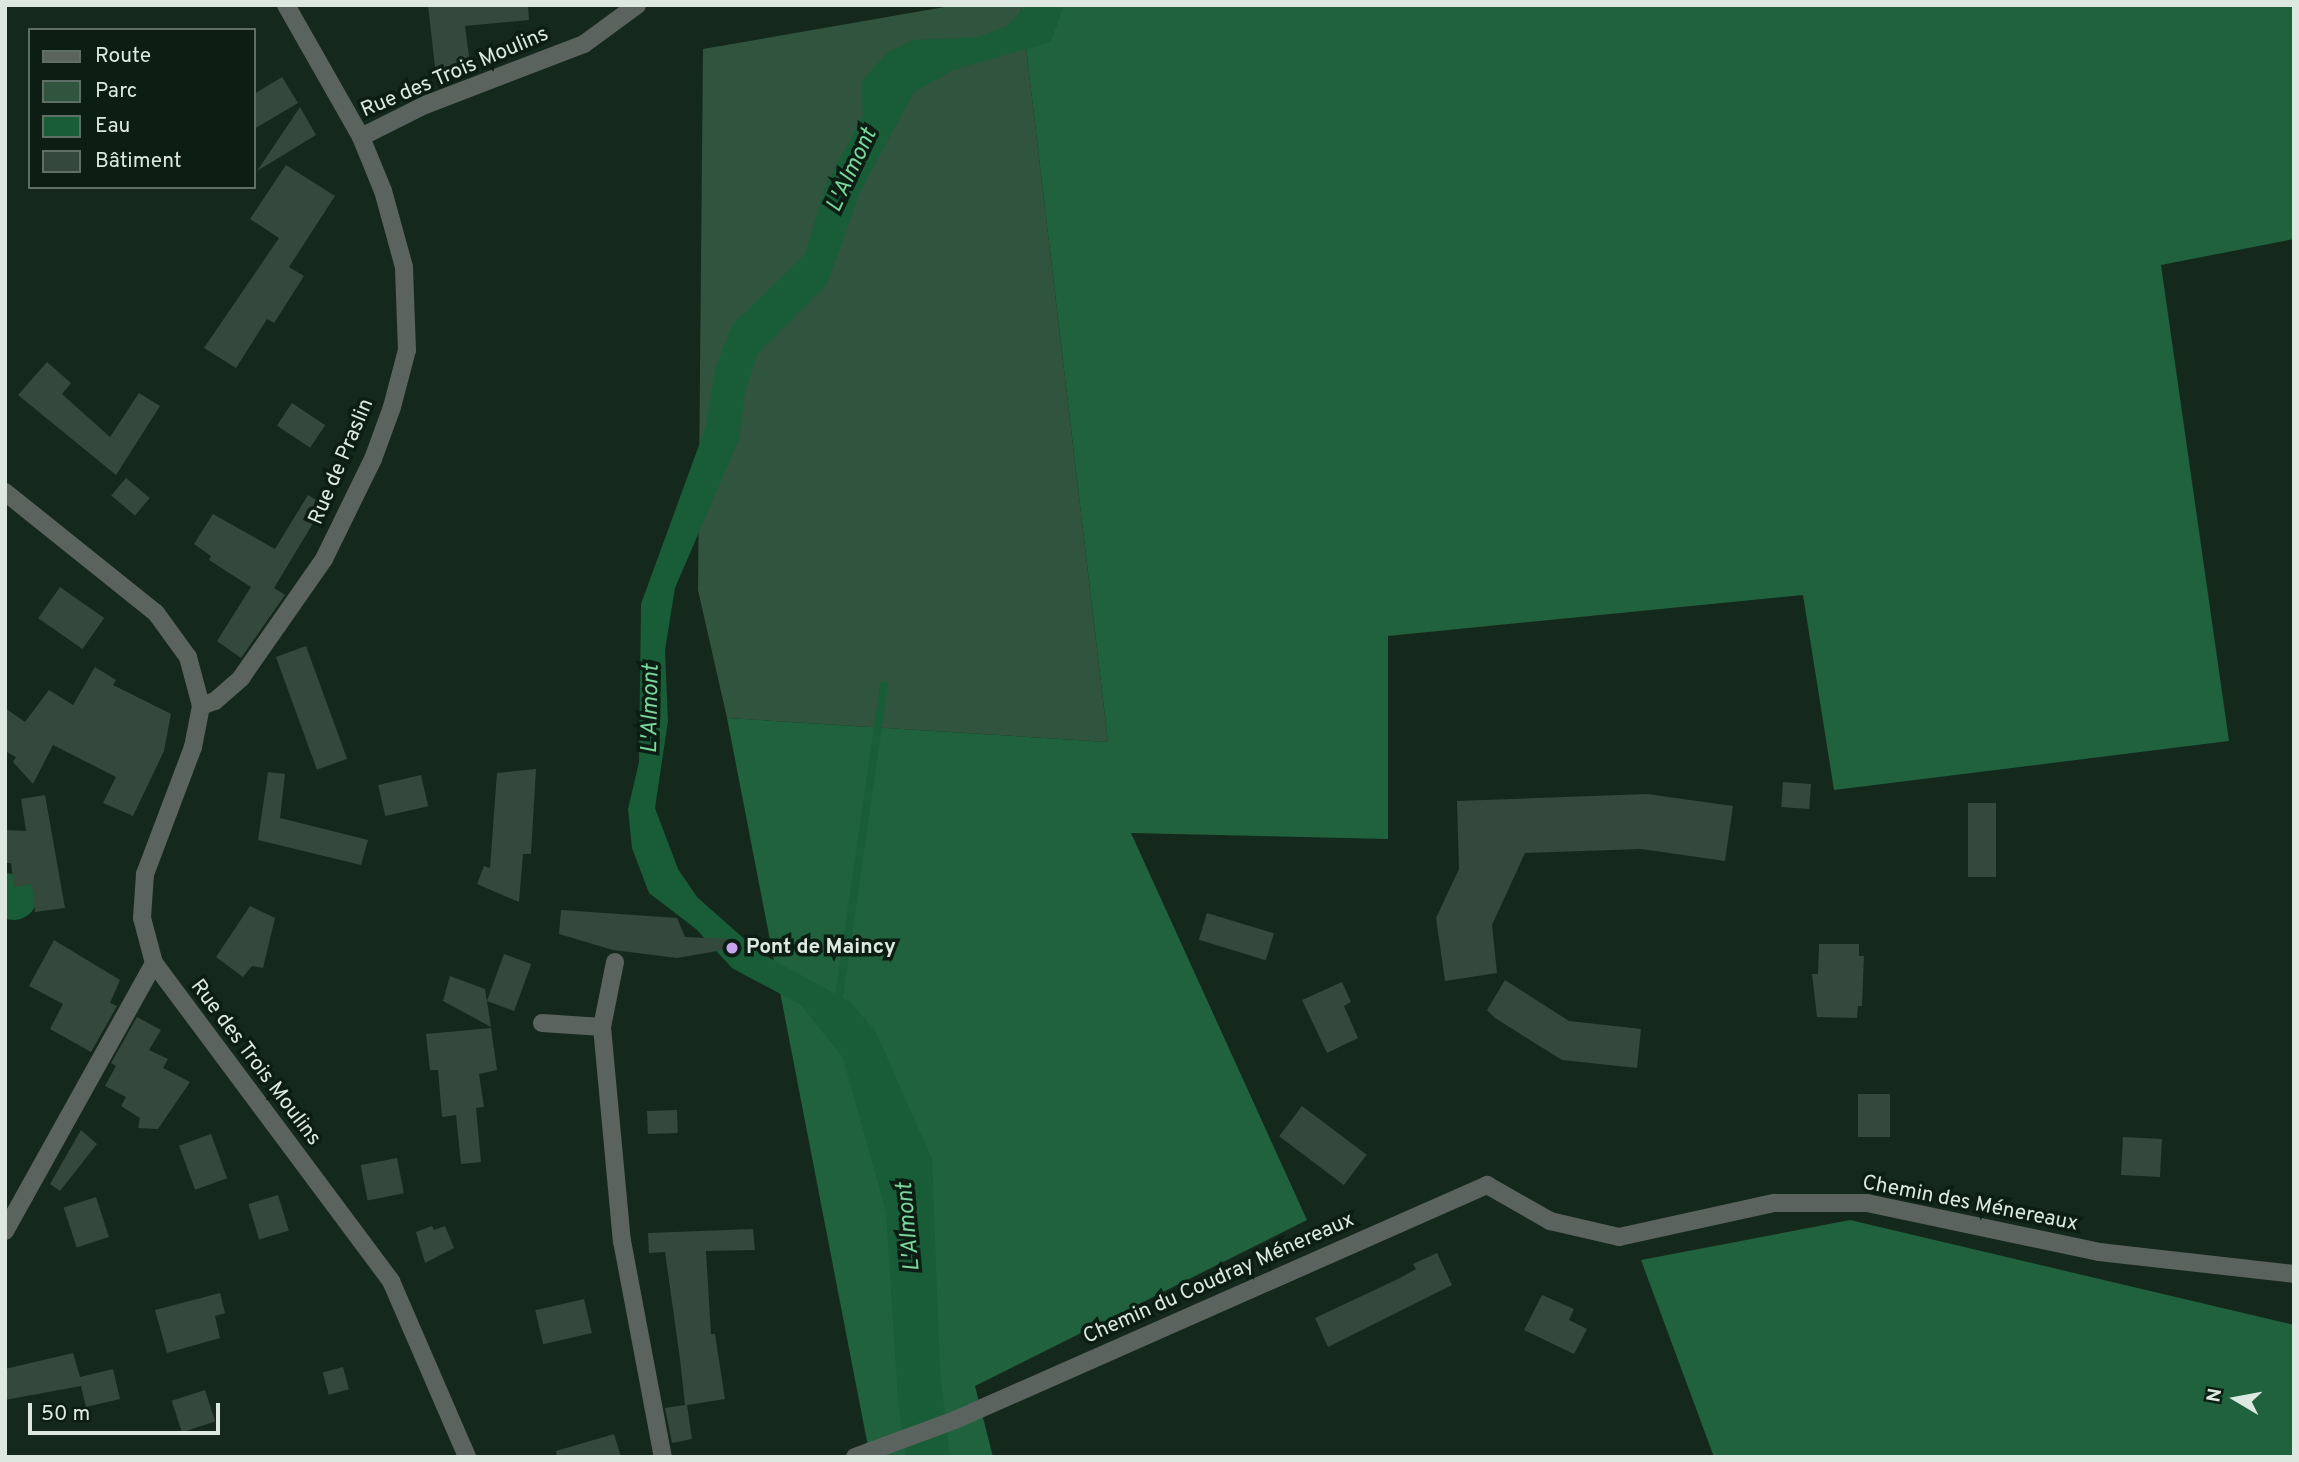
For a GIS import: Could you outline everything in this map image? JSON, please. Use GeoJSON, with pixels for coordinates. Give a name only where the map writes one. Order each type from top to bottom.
{"type":"FeatureCollection","features":[{"type":"Feature","properties":{"kind":"street","name":"Rue de Praslin"},"geometry":{"type":"LineString","coordinates":[[201,706],[215,701],[241,678],[324,559],[373,459],[392,407],[408,350],[404,267],[383,191],[361,137],[286,5]]}},
{"type":"Feature","properties":{"kind":"street","name":"Rue des Trois Moulins"},"geometry":{"type":"LineString","coordinates":[[361,137],[425,105],[583,44],[637,5]]}},
{"type":"Feature","properties":{"kind":"street"},"geometry":{"type":"LineString","coordinates":[[5,492],[156,613],[188,657],[201,706],[193,747],[145,874],[142,918],[154,963],[5,1231]]}},
{"type":"Feature","properties":{"kind":"street"},"geometry":{"type":"LineString","coordinates":[[615,962],[602,1027],[622,1241],[663,1457]]}},
{"type":"Feature","properties":{"kind":"street","name":"Rue des Trois Moulins"},"geometry":{"type":"LineString","coordinates":[[154,963],[391,1281],[467,1457]]}},
{"type":"Feature","properties":{"kind":"street"},"geometry":{"type":"LineString","coordinates":[[542,1023],[602,1027]]}},
{"type":"Feature","properties":{"kind":"street","name":"Chemin du Coudray Ménereaux"},"geometry":{"type":"LineString","coordinates":[[855,1457],[955,1420],[1487,1185],[1550,1221],[1598,1232]]}},
{"type":"Feature","properties":{"kind":"street","name":"Chemin des Ménereaux"},"geometry":{"type":"LineString","coordinates":[[1598,1232],[1619,1237],[1774,1203],[1867,1203],[2099,1252],[2294,1274]]}},
{"type":"Feature","properties":{"kind":"green space"},"geometry":{"type":"Polygon","coordinates":[[[956,5],[1021,5],[1108,742],[727,718],[698,590],[703,49],[956,5]]]}},
{"type":"Feature","properties":{"kind":"shaded area"},"geometry":{"type":"Polygon","coordinates":[[[1021,5],[2294,5],[2294,239],[2161,265],[2229,741],[1834,790],[1803,595],[1388,636],[1388,839],[1131,833],[1307,1220],[975,1386],[993,1457],[870,1457],[727,718],[1108,742],[1021,5]]]}},
{"type":"Feature","properties":{"kind":"shaded area"},"geometry":{"type":"Polygon","coordinates":[[[1850,1220],[2294,1325],[2294,1457],[1714,1457],[1641,1260],[1850,1220]]]}},
{"type":"Feature","properties":{"kind":"water","name":"L'Almont"},"geometry":{"type":"Polygon","coordinates":[[[1027,5],[1064,5],[1051,42],[953,70],[914,92],[861,190],[827,284],[758,353],[745,392],[739,439],[675,588],[665,650],[668,721],[655,808],[678,869],[697,897],[759,952],[850,1002],[875,1030],[932,1159],[940,1370],[950,1457],[906,1457],[898,1401],[886,1212],[843,1058],[801,1005],[732,968],[696,929],[649,893],[632,848],[628,809],[639,762],[641,604],[706,426],[716,366],[732,325],[805,254],[826,184],[863,116],[861,82],[887,53],[913,40],[978,37],[1007,26],[1027,5]]]}},
{"type":"Feature","properties":{"kind":"building"},"geometry":{"type":"Polygon","coordinates":[[[428,5],[528,5],[529,20],[465,26],[471,71],[436,76],[428,5]]]}},
{"type":"Feature","properties":{"kind":"building"},"geometry":{"type":"Polygon","coordinates":[[[282,77],[298,103],[256,128],[256,93],[282,77]]]}},
{"type":"Feature","properties":{"kind":"building"},"geometry":{"type":"Polygon","coordinates":[[[300,107],[316,135],[257,171],[300,107]]]}},
{"type":"Feature","properties":{"kind":"building"},"geometry":{"type":"Polygon","coordinates":[[[286,165],[335,196],[289,267],[304,276],[274,323],[267,319],[236,368],[204,348],[279,238],[250,219],[286,165]]]}},
{"type":"Feature","properties":{"kind":"building"},"geometry":{"type":"Polygon","coordinates":[[[47,362],[71,383],[62,394],[110,437],[139,393],[160,406],[116,475],[18,395],[47,362]]]}},
{"type":"Feature","properties":{"kind":"building"},"geometry":{"type":"Polygon","coordinates":[[[292,403],[325,425],[310,448],[277,425],[292,403]]]}},
{"type":"Feature","properties":{"kind":"building"},"geometry":{"type":"Polygon","coordinates":[[[126,478],[150,498],[135,516],[111,496],[126,478]]]}},
{"type":"Feature","properties":{"kind":"building"},"geometry":{"type":"Polygon","coordinates":[[[308,495],[324,505],[274,588],[285,595],[241,658],[217,641],[251,587],[209,560],[211,556],[194,544],[213,514],[275,549],[308,495]]]}},
{"type":"Feature","properties":{"kind":"building"},"geometry":{"type":"Polygon","coordinates":[[[60,587],[104,618],[82,649],[38,618],[60,587]]]}},
{"type":"Feature","properties":{"kind":"building"},"geometry":{"type":"Polygon","coordinates":[[[306,646],[347,759],[317,770],[276,657],[306,646]]]}},
{"type":"Feature","properties":{"kind":"building"},"geometry":{"type":"Polygon","coordinates":[[[95,667],[116,680],[113,685],[171,714],[164,751],[133,816],[103,803],[116,777],[53,745],[33,784],[13,762],[16,757],[5,751],[5,708],[25,722],[49,690],[73,705],[95,667]]]}},
{"type":"Feature","properties":{"kind":"building"},"geometry":{"type":"Polygon","coordinates":[[[536,769],[531,854],[523,854],[519,902],[477,884],[484,866],[490,868],[497,773],[536,769]]]}},
{"type":"Feature","properties":{"kind":"building"},"geometry":{"type":"Polygon","coordinates":[[[268,772],[285,774],[280,818],[368,840],[361,865],[258,840],[268,772]]]}},
{"type":"Feature","properties":{"kind":"building"},"geometry":{"type":"Polygon","coordinates":[[[421,775],[428,806],[385,816],[378,785],[421,775]]]}},
{"type":"Feature","properties":{"kind":"building"},"geometry":{"type":"Polygon","coordinates":[[[1783,782],[1811,784],[1809,809],[1781,807],[1783,782]]]}},
{"type":"Feature","properties":{"kind":"building"},"geometry":{"type":"Polygon","coordinates":[[[1647,794],[1733,806],[1725,861],[1641,849],[1525,853],[1492,925],[1497,973],[1445,981],[1436,918],[1459,869],[1457,801],[1647,794]]]}},
{"type":"Feature","properties":{"kind":"building"},"geometry":{"type":"Polygon","coordinates":[[[45,795],[65,908],[35,912],[32,884],[14,887],[11,863],[5,863],[5,830],[26,831],[21,799],[45,795]]]}},
{"type":"Feature","properties":{"kind":"building"},"geometry":{"type":"Polygon","coordinates":[[[1968,803],[1996,803],[1996,877],[1968,877],[1968,803]]]}},
{"type":"Feature","properties":{"kind":"building"},"geometry":{"type":"Polygon","coordinates":[[[250,906],[275,918],[263,968],[252,966],[243,977],[216,957],[250,906]]]}},
{"type":"Feature","properties":{"kind":"building"},"geometry":{"type":"Polygon","coordinates":[[[561,910],[677,918],[685,937],[734,939],[735,948],[677,958],[613,950],[559,934],[561,910]]]}},
{"type":"Feature","properties":{"kind":"building"},"geometry":{"type":"Polygon","coordinates":[[[1207,913],[1274,933],[1266,960],[1199,940],[1207,913]]]}},
{"type":"Feature","properties":{"kind":"building"},"geometry":{"type":"Polygon","coordinates":[[[54,940],[120,980],[110,1003],[117,1006],[91,1052],[50,1029],[63,1004],[29,986],[54,940]]]}},
{"type":"Feature","properties":{"kind":"building"},"geometry":{"type":"Polygon","coordinates":[[[1819,944],[1859,944],[1859,956],[1864,956],[1862,1006],[1858,1006],[1857,1018],[1817,1017],[1812,974],[1818,974],[1819,944]]]}},
{"type":"Feature","properties":{"kind":"building"},"geometry":{"type":"Polygon","coordinates":[[[504,954],[531,964],[514,1011],[487,1001],[504,954]]]}},
{"type":"Feature","properties":{"kind":"building"},"geometry":{"type":"Polygon","coordinates":[[[450,976],[485,989],[491,1027],[443,1001],[450,976]]]}},
{"type":"Feature","properties":{"kind":"building"},"geometry":{"type":"Polygon","coordinates":[[[1505,980],[1569,1021],[1641,1029],[1637,1068],[1562,1060],[1495,1018],[1487,1010],[1505,980]]]}},
{"type":"Feature","properties":{"kind":"building"},"geometry":{"type":"Polygon","coordinates":[[[1342,982],[1351,1002],[1344,1006],[1358,1038],[1327,1053],[1302,1000],[1342,982]]]}},
{"type":"Feature","properties":{"kind":"building"},"geometry":{"type":"Polygon","coordinates":[[[137,1017],[161,1030],[149,1050],[168,1059],[163,1068],[190,1082],[158,1129],[138,1128],[140,1118],[121,1106],[126,1097],[105,1086],[116,1066],[111,1063],[137,1017]]]}},
{"type":"Feature","properties":{"kind":"building"},"geometry":{"type":"Polygon","coordinates":[[[491,1028],[497,1070],[479,1074],[484,1107],[476,1108],[481,1162],[461,1164],[456,1115],[442,1117],[438,1070],[430,1070],[426,1034],[491,1028]]]}},
{"type":"Feature","properties":{"kind":"building"},"geometry":{"type":"Polygon","coordinates":[[[1858,1094],[1890,1094],[1890,1137],[1858,1137],[1858,1094]]]}},
{"type":"Feature","properties":{"kind":"building"},"geometry":{"type":"Polygon","coordinates":[[[1302,1106],[1367,1155],[1344,1185],[1279,1136],[1302,1106]]]}},
{"type":"Feature","properties":{"kind":"building"},"geometry":{"type":"Polygon","coordinates":[[[677,1110],[678,1133],[648,1134],[647,1111],[677,1110]]]}},
{"type":"Feature","properties":{"kind":"building"},"geometry":{"type":"Polygon","coordinates":[[[81,1130],[97,1144],[60,1191],[50,1184],[81,1130]]]}},
{"type":"Feature","properties":{"kind":"building"},"geometry":{"type":"Polygon","coordinates":[[[211,1134],[227,1178],[195,1190],[179,1146],[211,1134]]]}},
{"type":"Feature","properties":{"kind":"building"},"geometry":{"type":"Polygon","coordinates":[[[2123,1137],[2162,1139],[2160,1177],[2121,1175],[2123,1137]]]}},
{"type":"Feature","properties":{"kind":"building"},"geometry":{"type":"Polygon","coordinates":[[[397,1158],[404,1193],[368,1200],[361,1165],[397,1158]]]}},
{"type":"Feature","properties":{"kind":"building"},"geometry":{"type":"Polygon","coordinates":[[[278,1195],[289,1230],[259,1239],[248,1204],[278,1195]]]}},
{"type":"Feature","properties":{"kind":"building"},"geometry":{"type":"Polygon","coordinates":[[[96,1197],[109,1237],[77,1247],[64,1208],[96,1197]]]}},
{"type":"Feature","properties":{"kind":"building"},"geometry":{"type":"Polygon","coordinates":[[[432,1226],[434,1230],[445,1226],[454,1248],[425,1263],[416,1232],[432,1226]]]}},
{"type":"Feature","properties":{"kind":"building"},"geometry":{"type":"Polygon","coordinates":[[[753,1229],[755,1250],[706,1251],[711,1334],[715,1334],[725,1399],[687,1405],[692,1439],[672,1443],[665,1408],[685,1405],[680,1359],[665,1252],[649,1253],[648,1233],[753,1229]]]}},
{"type":"Feature","properties":{"kind":"building"},"geometry":{"type":"Polygon","coordinates":[[[1437,1253],[1452,1285],[1328,1347],[1315,1318],[1400,1278],[1416,1269],[1413,1264],[1437,1253]]]}},
{"type":"Feature","properties":{"kind":"building"},"geometry":{"type":"Polygon","coordinates":[[[220,1293],[225,1313],[215,1316],[220,1338],[167,1353],[155,1310],[220,1293]]]}},
{"type":"Feature","properties":{"kind":"building"},"geometry":{"type":"Polygon","coordinates":[[[1542,1295],[1574,1309],[1569,1320],[1587,1329],[1574,1354],[1524,1330],[1542,1295]]]}},
{"type":"Feature","properties":{"kind":"building"},"geometry":{"type":"Polygon","coordinates":[[[584,1299],[592,1333],[543,1344],[535,1310],[584,1299]]]}},
{"type":"Feature","properties":{"kind":"building"},"geometry":{"type":"Polygon","coordinates":[[[73,1353],[80,1377],[113,1369],[120,1399],[86,1407],[81,1386],[5,1400],[5,1369],[73,1353]]]}},
{"type":"Feature","properties":{"kind":"building"},"geometry":{"type":"Polygon","coordinates":[[[343,1367],[349,1389],[329,1395],[323,1372],[343,1367]]]}},
{"type":"Feature","properties":{"kind":"building"},"geometry":{"type":"Polygon","coordinates":[[[205,1390],[215,1421],[182,1432],[172,1401],[205,1390]]]}},
{"type":"Feature","properties":{"kind":"building"},"geometry":{"type":"Polygon","coordinates":[[[614,1434],[621,1457],[557,1457],[556,1451],[614,1434]]]}},
{"type":"Feature","properties":{"kind":"waterway"},"geometry":{"type":"LineString","coordinates":[[838,1004],[884,685]]}},
{"type":"Feature","properties":{"kind":"waterway"},"geometry":{"type":"LineString","coordinates":[[5,896],[14,897]]}},
{"type":"Feature","properties":{"kind":"place","name":"Pont de Maincy"},"geometry":{"type":"Point","coordinates":[732,948]}}]}
